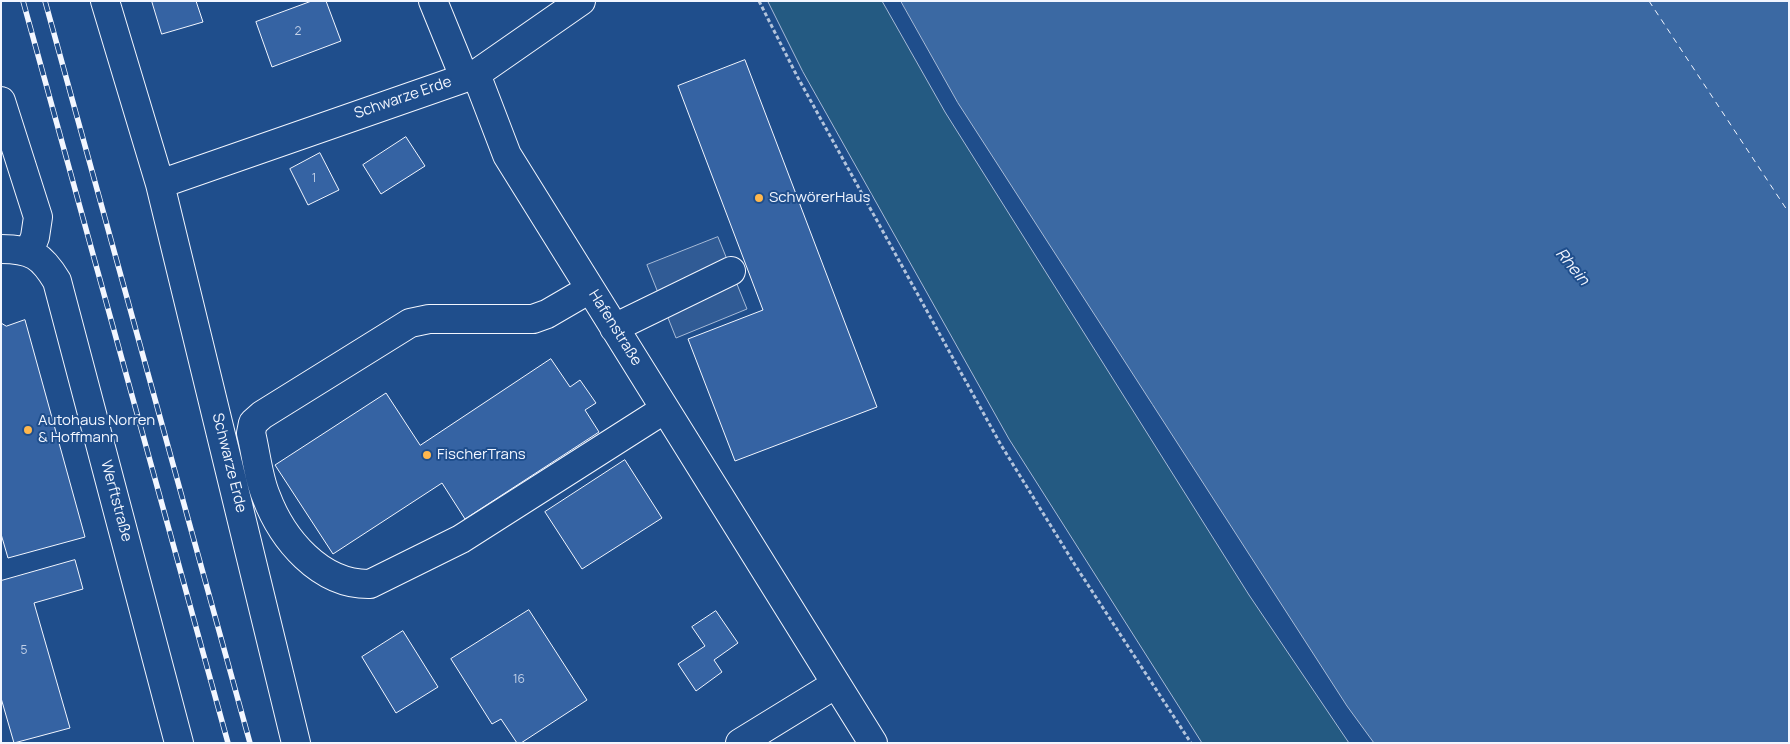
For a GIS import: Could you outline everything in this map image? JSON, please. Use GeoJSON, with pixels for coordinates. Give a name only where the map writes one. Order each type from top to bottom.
{"type":"FeatureCollection","features":[{"type":"Feature","properties":{"kind":"street","name":"Schwarze Erde"},"geometry":{"type":"LineString","coordinates":[[105,1],[160,184],[296,743]]}},
{"type":"Feature","properties":{"kind":"street","name":"Hafenstraße"},"geometry":{"type":"LineString","coordinates":[[433,1],[470,75],[506,155],[873,743]]}},
{"type":"Feature","properties":{"kind":"street"},"geometry":{"type":"LineString","coordinates":[[470,75],[581,1]]}},
{"type":"Feature","properties":{"kind":"street","name":"Schwarze Erde"},"geometry":{"type":"LineString","coordinates":[[160,184],[470,75]]}},
{"type":"Feature","properties":{"kind":"street"},"geometry":{"type":"LineString","coordinates":[[1,101],[36,211],[36,237],[29,252],[1,249]]}},
{"type":"Feature","properties":{"kind":"street","name":"Werftstraße"},"geometry":{"type":"LineString","coordinates":[[29,252],[42,259],[50,269],[62,295],[178,737]]}},
{"type":"Feature","properties":{"kind":"street"},"geometry":{"type":"LineString","coordinates":[[614,328],[731,271]]}},
{"type":"Feature","properties":{"kind":"street"},"geometry":{"type":"LineString","coordinates":[[590,289],[547,314],[533,319],[429,319],[410,323],[262,415],[253,423],[251,433],[265,496],[291,544],[319,568],[354,585],[370,584],[461,539],[665,409]]}},
{"type":"Feature","properties":{"kind":"street"},"geometry":{"type":"LineString","coordinates":[[740,743],[836,684]]}},
{"type":"Feature","properties":{"kind":"path"},"geometry":{"type":"LineString","coordinates":[[759,1],[797,76],[1001,445],[1075,565],[1191,743]]}},
{"type":"Feature","properties":{"kind":"shaded area"},"geometry":{"type":"Polygon","coordinates":[[[768,1],[882,1],[945,112],[1249,595],[1349,743],[1202,743],[1009,439],[803,72],[768,1]]]}},
{"type":"Feature","properties":{"kind":"shaded area"},"geometry":{"type":"Polygon","coordinates":[[[718,237],[747,309],[676,338],[647,265],[718,237]]]}},
{"type":"Feature","properties":{"kind":"water","name":"Rhein"},"geometry":{"type":"Polygon","coordinates":[[[901,1],[1789,1],[1789,743],[1374,743],[1347,706],[958,103],[901,1]]]}},
{"type":"Feature","properties":{"kind":"building"},"geometry":{"type":"Polygon","coordinates":[[[152,1],[196,1],[203,22],[162,34],[152,1]]]}},
{"type":"Feature","properties":{"kind":"building"},"geometry":{"type":"Polygon","coordinates":[[[312,1],[326,1],[341,41],[272,67],[256,22],[312,1]]]}},
{"type":"Feature","properties":{"kind":"building","name":"SchwörerHaus"},"geometry":{"type":"Polygon","coordinates":[[[745,60],[877,407],[735,461],[688,339],[763,310],[678,86],[745,60]]]}},
{"type":"Feature","properties":{"kind":"building"},"geometry":{"type":"Polygon","coordinates":[[[406,137],[425,166],[381,194],[363,165],[406,137]]]}},
{"type":"Feature","properties":{"kind":"building"},"geometry":{"type":"Polygon","coordinates":[[[320,153],[339,190],[308,205],[290,169],[320,153]]]}},
{"type":"Feature","properties":{"kind":"building","name":"Autohaus Norren & Hoffmann"},"geometry":{"type":"Polygon","coordinates":[[[25,320],[85,537],[8,558],[1,534],[1,323],[6,326],[25,320]]]}},
{"type":"Feature","properties":{"kind":"building","name":"FischerTrans"},"geometry":{"type":"Polygon","coordinates":[[[551,359],[570,387],[580,380],[596,403],[585,410],[599,432],[465,519],[442,483],[333,554],[275,465],[386,393],[420,445],[551,359]]]}},
{"type":"Feature","properties":{"kind":"building"},"geometry":{"type":"Polygon","coordinates":[[[625,460],[662,518],[582,569],[545,512],[625,460]]]}},
{"type":"Feature","properties":{"kind":"building"},"geometry":{"type":"Polygon","coordinates":[[[75,560],[83,589],[34,603],[70,728],[14,743],[1,698],[1,581],[75,560]]]}},
{"type":"Feature","properties":{"kind":"building"},"geometry":{"type":"Polygon","coordinates":[[[529,610],[587,700],[521,743],[517,743],[501,719],[492,724],[451,659],[529,610]]]}},
{"type":"Feature","properties":{"kind":"building"},"geometry":{"type":"Polygon","coordinates":[[[716,611],[738,643],[714,660],[722,672],[696,691],[678,664],[705,646],[692,627],[716,611]]]}},
{"type":"Feature","properties":{"kind":"building"},"geometry":{"type":"Polygon","coordinates":[[[403,631],[438,687],[396,713],[362,657],[403,631]]]}},
{"type":"Feature","properties":{"kind":"ferry route"},"geometry":{"type":"LineString","coordinates":[[1649,1],[1789,213]]}},
{"type":"Feature","properties":{"kind":"railway"},"geometry":{"type":"LineString","coordinates":[[23,1],[228,743]]}},
{"type":"Feature","properties":{"kind":"railway"},"geometry":{"type":"LineString","coordinates":[[45,1],[250,743]]}},
{"type":"Feature","properties":{"kind":"place","name":"SchwörerHaus"},"geometry":{"type":"Point","coordinates":[759,198]}},
{"type":"Feature","properties":{"kind":"place","name":"Autohaus Norren & Hoffmann"},"geometry":{"type":"Point","coordinates":[28,430]}},
{"type":"Feature","properties":{"kind":"place","name":"FischerTrans"},"geometry":{"type":"Point","coordinates":[427,455]}}]}
